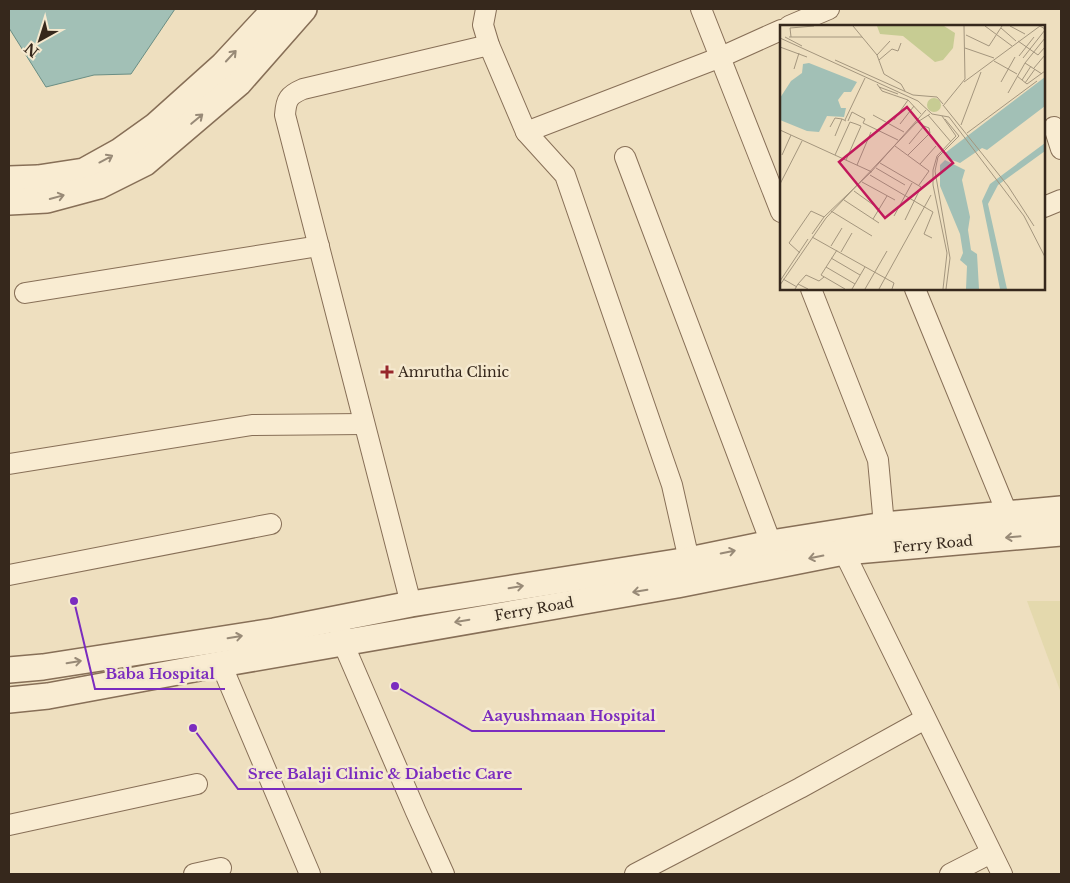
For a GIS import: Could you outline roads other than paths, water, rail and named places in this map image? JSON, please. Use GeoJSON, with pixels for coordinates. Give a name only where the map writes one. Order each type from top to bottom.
{"type":"FeatureCollection","features":[{"type":"Feature","properties":{"kind":"street"},"geometry":{"type":"LineString","coordinates":[[9,180],[84,171],[120,152],[155,126],[223,65],[275,9]]}},
{"type":"Feature","properties":{"kind":"street"},"geometry":{"type":"LineString","coordinates":[[9,202],[47,200],[99,186],[145,163],[239,83],[304,9]]}},
{"type":"Feature","properties":{"kind":"street"},"geometry":{"type":"LineString","coordinates":[[486,9],[483,25],[489,44],[526,132],[565,175],[672,485],[680,569]]}},
{"type":"Feature","properties":{"kind":"street"},"geometry":{"type":"LineString","coordinates":[[700,9],[721,57],[780,209]]}},
{"type":"Feature","properties":{"kind":"street"},"geometry":{"type":"LineString","coordinates":[[791,25],[828,9]]}},
{"type":"Feature","properties":{"kind":"street"},"geometry":{"type":"LineString","coordinates":[[526,132],[721,57],[780,30]]}},
{"type":"Feature","properties":{"kind":"street"},"geometry":{"type":"LineString","coordinates":[[411,604],[285,115],[286,104],[292,94],[303,89],[489,44]]}},
{"type":"Feature","properties":{"kind":"street"},"geometry":{"type":"LineString","coordinates":[[1053,128],[1061,149]]}},
{"type":"Feature","properties":{"kind":"street"},"geometry":{"type":"LineString","coordinates":[[625,157],[772,543]]}},
{"type":"Feature","properties":{"kind":"street"},"geometry":{"type":"LineString","coordinates":[[1045,207],[1061,200]]}},
{"type":"Feature","properties":{"kind":"street"},"geometry":{"type":"LineString","coordinates":[[25,293],[319,246]]}},
{"type":"Feature","properties":{"kind":"street"},"geometry":{"type":"LineString","coordinates":[[811,290],[878,460],[884,525]]}},
{"type":"Feature","properties":{"kind":"street"},"geometry":{"type":"LineString","coordinates":[[915,290],[1007,513]]}},
{"type":"Feature","properties":{"kind":"street"},"geometry":{"type":"LineString","coordinates":[[9,464],[252,425],[364,424]]}},
{"type":"Feature","properties":{"kind":"street","name":"Ferry Road"},"geometry":{"type":"LineString","coordinates":[[9,670],[43,667],[274,631],[411,604],[680,569],[842,542],[884,525],[1061,509]]}},
{"type":"Feature","properties":{"kind":"street"},"geometry":{"type":"LineString","coordinates":[[9,575],[271,524]]}},
{"type":"Feature","properties":{"kind":"street","name":"Ferry Road"},"geometry":{"type":"LineString","coordinates":[[9,700],[48,696],[343,643],[680,569],[772,543],[1061,533]]}},
{"type":"Feature","properties":{"kind":"street"},"geometry":{"type":"LineString","coordinates":[[842,542],[925,719],[1002,874]]}},
{"type":"Feature","properties":{"kind":"street"},"geometry":{"type":"LineString","coordinates":[[338,619],[343,643],[444,874]]}},
{"type":"Feature","properties":{"kind":"street"},"geometry":{"type":"LineString","coordinates":[[221,664],[310,874]]}},
{"type":"Feature","properties":{"kind":"street"},"geometry":{"type":"LineString","coordinates":[[43,667],[48,696]]}},
{"type":"Feature","properties":{"kind":"street"},"geometry":{"type":"LineString","coordinates":[[635,874],[800,788],[925,719]]}},
{"type":"Feature","properties":{"kind":"street"},"geometry":{"type":"LineString","coordinates":[[9,825],[197,784]]}},
{"type":"Feature","properties":{"kind":"street"},"geometry":{"type":"LineString","coordinates":[[950,874],[991,853]]}},
{"type":"Feature","properties":{"kind":"street"},"geometry":{"type":"LineString","coordinates":[[194,874],[221,868]]}},
{"type":"Feature","properties":{"kind":"water"},"geometry":{"type":"Polygon","coordinates":[[[9,9],[175,9],[131,74],[94,75],[46,87],[9,28],[9,9]]]}},
{"type":"Feature","properties":{"kind":"place","name":"Amrutha Clinic"},"geometry":{"type":"Point","coordinates":[387,372]}},
{"type":"Feature","properties":{"kind":"place","name":"Baba Hospital"},"geometry":{"type":"Point","coordinates":[74,601]}},
{"type":"Feature","properties":{"kind":"place","name":"Aayushmaan Hospital"},"geometry":{"type":"Point","coordinates":[395,686]}},
{"type":"Feature","properties":{"kind":"place","name":"Sree Balaji Clinic & Diabetic Care"},"geometry":{"type":"Point","coordinates":[193,728]}}]}
